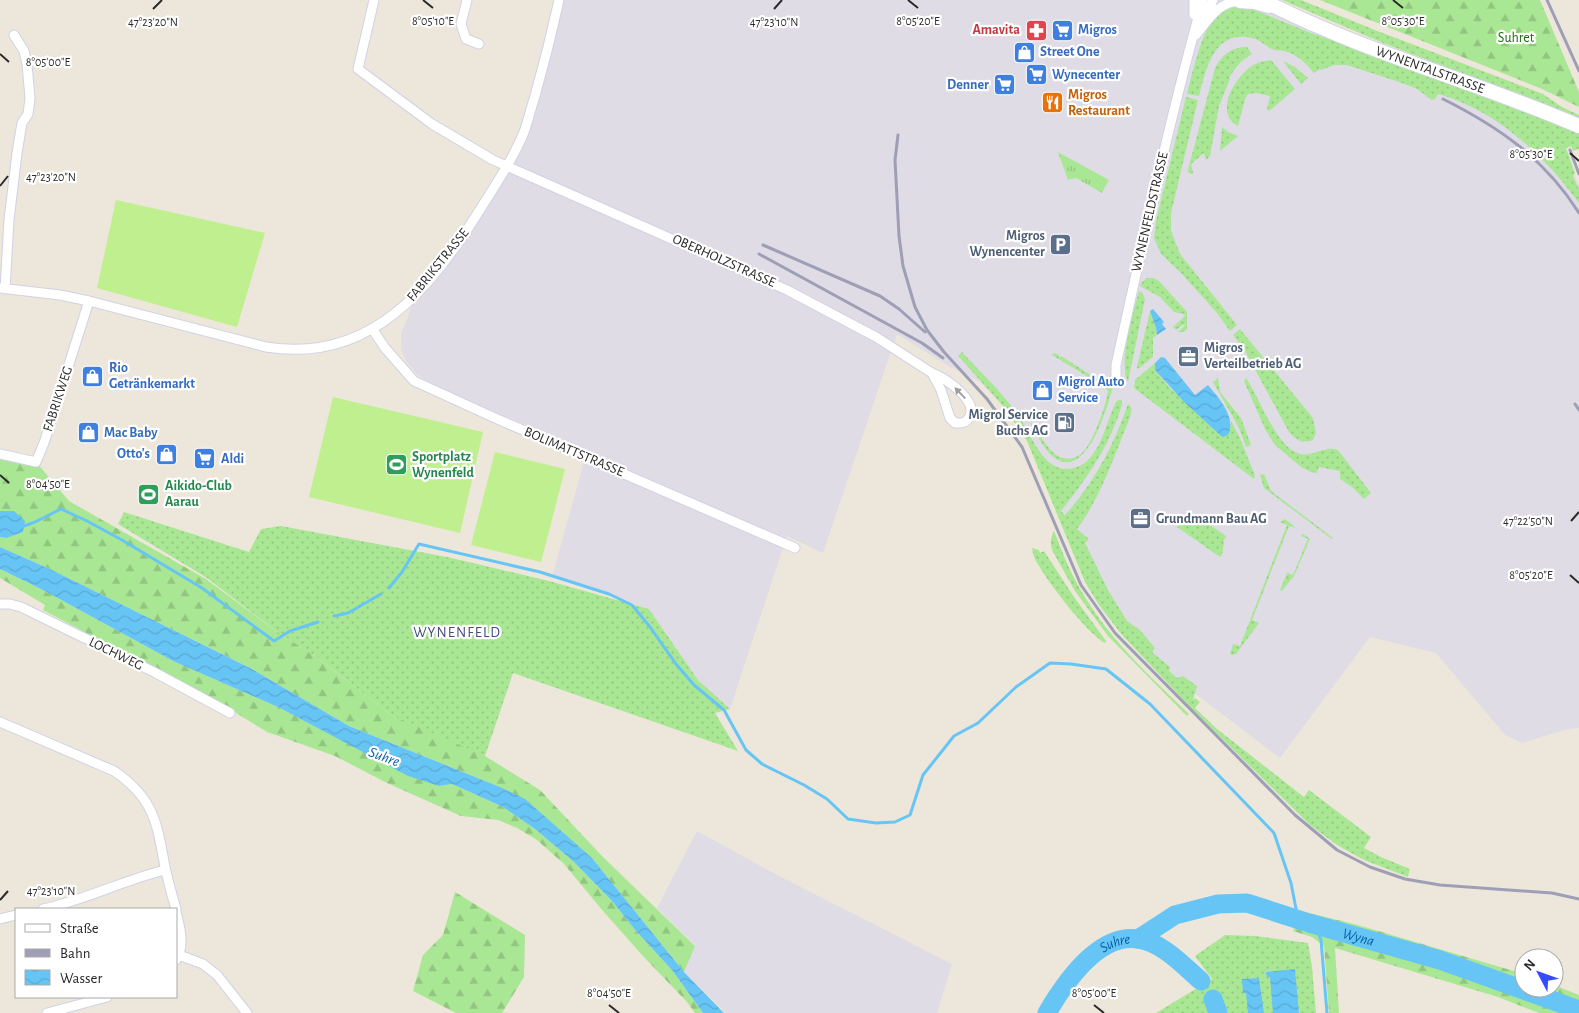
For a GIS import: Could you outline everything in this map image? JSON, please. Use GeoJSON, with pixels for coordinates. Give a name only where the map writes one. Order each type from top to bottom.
{"type":"FeatureCollection","features":[{"type":"Feature","properties":{"kind":"main road","name":"WYNENTALSTRASSE"},"geometry":{"type":"LineString","coordinates":[[1262,0],[1282,11]]}},
{"type":"Feature","properties":{"kind":"main road","name":"WYNENTALSTRASSE"},"geometry":{"type":"LineString","coordinates":[[1240,1],[1254,2],[1282,11],[1369,47],[1544,111],[1579,126]]}},
{"type":"Feature","properties":{"kind":"street","name":"OBERHOLZSTRASSE"},"geometry":{"type":"LineString","coordinates":[[374,0],[358,69],[432,124],[493,160],[787,290],[876,337],[932,373],[942,377],[957,389],[970,403],[972,411],[970,417],[965,422],[961,424],[955,423],[950,418],[941,390],[932,373]]}},
{"type":"Feature","properties":{"kind":"street"},"geometry":{"type":"LineString","coordinates":[[467,0],[461,24],[466,39],[479,44]]}},
{"type":"Feature","properties":{"kind":"street","name":"FABRIKSTRASSE"},"geometry":{"type":"LineString","coordinates":[[2,288],[60,295],[89,301],[287,351],[312,350],[336,344],[373,330],[413,300],[439,269],[467,230],[507,166],[524,132],[543,68],[559,0]]}},
{"type":"Feature","properties":{"kind":"street","name":"WYNENFELDSTRASSE"},"geometry":{"type":"LineString","coordinates":[[1193,39],[1194,0]]}},
{"type":"Feature","properties":{"kind":"street","name":"WYNENFELDSTRASSE"},"geometry":{"type":"LineString","coordinates":[[1116,382],[1116,365],[1143,239],[1202,0]]}},
{"type":"Feature","properties":{"kind":"street","name":"WYNENFELDSTRASSE"},"geometry":{"type":"LineString","coordinates":[[1193,39],[1213,0]]}},
{"type":"Feature","properties":{"kind":"street","name":"WYNENFELDSTRASSE"},"geometry":{"type":"LineString","coordinates":[[1193,39],[1217,9],[1224,4],[1240,1]]}},
{"type":"Feature","properties":{"kind":"street"},"geometry":{"type":"LineString","coordinates":[[2,288],[22,123],[28,114],[30,98],[24,51],[14,35]]}},
{"type":"Feature","properties":{"kind":"street","name":"FABRIKWEG"},"geometry":{"type":"LineString","coordinates":[[0,454],[36,462],[44,443],[89,301]]}},
{"type":"Feature","properties":{"kind":"street","name":"BOLIMATTSTRASSE"},"geometry":{"type":"LineString","coordinates":[[373,330],[393,359],[414,381],[795,548]]}},
{"type":"Feature","properties":{"kind":"street","name":"LOCHWEG"},"geometry":{"type":"LineString","coordinates":[[0,604],[10,604],[21,608],[154,672],[230,713]]}},
{"type":"Feature","properties":{"kind":"street"},"geometry":{"type":"LineString","coordinates":[[0,722],[114,771],[127,779],[139,791],[148,806],[159,832],[165,870],[175,908]]}},
{"type":"Feature","properties":{"kind":"street"},"geometry":{"type":"LineString","coordinates":[[47,908],[70,902],[147,874],[165,870]]}},
{"type":"Feature","properties":{"kind":"street"},"geometry":{"type":"LineString","coordinates":[[0,919],[15,915]]}},
{"type":"Feature","properties":{"kind":"street"},"geometry":{"type":"LineString","coordinates":[[178,921],[182,943],[178,958],[203,964],[217,975],[247,1013]]}},
{"type":"Feature","properties":{"kind":"street"},"geometry":{"type":"LineString","coordinates":[[47,1013],[103,998]]}},
{"type":"Feature","properties":{"kind":"shaded area"},"geometry":{"type":"Polygon","coordinates":[[[559,0],[1260,0],[1557,129],[1579,186],[1579,728],[1564,730],[1522,743],[1505,735],[1436,653],[1370,637],[1280,758],[1134,647],[1070,543],[1056,497],[1026,438],[1002,404],[980,382],[945,364],[897,334],[823,553],[787,536],[730,709],[698,680],[649,609],[552,577],[587,451],[434,386],[417,374],[406,361],[401,350],[401,333],[413,300],[439,269],[524,132],[559,0]]]}},
{"type":"Feature","properties":{"kind":"shaded area"},"geometry":{"type":"Polygon","coordinates":[[[697,831],[781,877],[952,964],[937,1013],[726,1013],[684,972],[695,945],[657,908],[697,831]]]}},
{"type":"Feature","properties":{"kind":"green space"},"geometry":{"type":"Polygon","coordinates":[[[1282,0],[1301,0],[1543,94],[1562,107],[1579,115],[1579,118],[1383,43],[1282,0]]]}},
{"type":"Feature","properties":{"kind":"green space","name":"Suhret"},"geometry":{"type":"Polygon","coordinates":[[[1320,0],[1540,0],[1579,92],[1579,107],[1542,89],[1320,0]]]}},
{"type":"Feature","properties":{"kind":"green space"},"geometry":{"type":"Polygon","coordinates":[[[1236,5],[1250,8],[1311,33],[1448,81],[1579,132],[1579,149],[1573,151],[1571,146],[1566,148],[1575,173],[1573,176],[1579,189],[1579,203],[1550,168],[1517,136],[1480,111],[1438,94],[1432,100],[1417,89],[1405,84],[1347,65],[1334,65],[1314,73],[1293,54],[1273,50],[1252,38],[1239,37],[1229,39],[1220,45],[1209,63],[1199,96],[1187,94],[1200,47],[1211,23],[1217,14],[1225,8],[1236,5]]]}},
{"type":"Feature","properties":{"kind":"green space"},"geometry":{"type":"Polygon","coordinates":[[[1247,47],[1252,54],[1241,62],[1231,74],[1219,106],[1210,156],[1206,160],[1204,153],[1191,164],[1193,173],[1191,174],[1188,170],[1215,68],[1221,59],[1232,50],[1247,47]]]}},
{"type":"Feature","properties":{"kind":"green space"},"geometry":{"type":"Polygon","coordinates":[[[1271,60],[1295,89],[1269,111],[1267,109],[1270,96],[1256,93],[1248,94],[1238,126],[1227,113],[1227,105],[1233,88],[1243,73],[1251,66],[1259,62],[1271,60]]]}},
{"type":"Feature","properties":{"kind":"green space"},"geometry":{"type":"Polygon","coordinates":[[[1283,61],[1295,67],[1308,78],[1301,84],[1283,61]]]}},
{"type":"Feature","properties":{"kind":"green space"},"geometry":{"type":"Polygon","coordinates":[[[1186,97],[1198,100],[1171,213],[1171,231],[1180,254],[1237,325],[1230,331],[1217,313],[1161,254],[1154,238],[1156,221],[1186,97]]]}},
{"type":"Feature","properties":{"kind":"green space"},"geometry":{"type":"Polygon","coordinates":[[[1222,127],[1238,136],[1220,151],[1222,127]]]}},
{"type":"Feature","properties":{"kind":"green space"},"geometry":{"type":"Polygon","coordinates":[[[1058,152],[1109,180],[1102,193],[1076,178],[1068,180],[1058,152]]]}},
{"type":"Feature","properties":{"kind":"green space"},"geometry":{"type":"Polygon","coordinates":[[[116,200],[265,233],[237,327],[97,288],[116,200]]]}},
{"type":"Feature","properties":{"kind":"green space"},"geometry":{"type":"Polygon","coordinates":[[[1147,278],[1159,281],[1187,312],[1187,329],[1184,332],[1178,332],[1184,324],[1176,330],[1173,327],[1185,316],[1184,314],[1174,312],[1160,297],[1140,286],[1147,278]]]}},
{"type":"Feature","properties":{"kind":"green space"},"geometry":{"type":"Polygon","coordinates":[[[1139,291],[1145,299],[1128,382],[1125,373],[1126,350],[1130,324],[1139,291]]]}},
{"type":"Feature","properties":{"kind":"green space"},"geometry":{"type":"Polygon","coordinates":[[[1150,311],[1157,335],[1153,338],[1153,357],[1138,369],[1137,367],[1150,311]]]}},
{"type":"Feature","properties":{"kind":"green space"},"geometry":{"type":"Polygon","coordinates":[[[1240,329],[1313,418],[1316,433],[1313,440],[1306,442],[1300,440],[1289,432],[1245,351],[1233,335],[1240,329]]]}},
{"type":"Feature","properties":{"kind":"green space"},"geometry":{"type":"Polygon","coordinates":[[[962,352],[1010,404],[1042,455],[1057,467],[1067,469],[1080,466],[1088,460],[1101,440],[1116,402],[1122,400],[1118,417],[1099,458],[1061,511],[1065,515],[1094,477],[1110,449],[1128,404],[1132,408],[1100,489],[1086,517],[1077,529],[1089,539],[1085,543],[1108,590],[1127,621],[1140,630],[1155,648],[1152,652],[1170,667],[1169,671],[1177,678],[1183,676],[1197,686],[1193,700],[1195,698],[1200,702],[1195,708],[1217,729],[1304,797],[1309,790],[1371,837],[1364,848],[1410,869],[1408,877],[1364,860],[1337,845],[1310,825],[1192,709],[1122,635],[1099,605],[1085,582],[1027,441],[1002,405],[958,356],[962,352]]]}},
{"type":"Feature","properties":{"kind":"green space"},"geometry":{"type":"Polygon","coordinates":[[[1054,353],[1059,355],[1059,358],[1061,356],[1097,379],[1100,376],[1113,386],[1100,425],[1085,452],[1075,460],[1064,462],[1048,452],[1028,420],[1054,453],[1068,459],[1074,458],[1083,452],[1091,440],[1102,414],[1108,391],[1105,387],[1052,355],[1054,353]]]}},
{"type":"Feature","properties":{"kind":"green space"},"geometry":{"type":"Polygon","coordinates":[[[1155,363],[1155,370],[1169,387],[1221,436],[1231,424],[1231,421],[1240,438],[1255,476],[1254,479],[1134,388],[1135,380],[1155,363]]]}},
{"type":"Feature","properties":{"kind":"green space"},"geometry":{"type":"Polygon","coordinates":[[[1218,378],[1220,392],[1241,418],[1251,445],[1246,447],[1239,428],[1213,382],[1218,378]]]}},
{"type":"Feature","properties":{"kind":"green space"},"geometry":{"type":"Polygon","coordinates":[[[1246,378],[1276,433],[1291,450],[1300,454],[1310,454],[1328,449],[1338,450],[1371,493],[1364,499],[1352,487],[1340,479],[1340,471],[1319,467],[1317,473],[1311,472],[1301,467],[1275,445],[1265,429],[1244,381],[1246,378]]]}},
{"type":"Feature","properties":{"kind":"green space","name":"Sportplatz Wynenfeld"},"geometry":{"type":"Polygon","coordinates":[[[333,397],[483,432],[460,533],[309,497],[333,397]]]}},
{"type":"Feature","properties":{"kind":"green space","name":"Sportplatz Wynenfeld"},"geometry":{"type":"Polygon","coordinates":[[[495,452],[565,469],[541,562],[471,545],[495,452]]]}},
{"type":"Feature","properties":{"kind":"green space"},"geometry":{"type":"Polygon","coordinates":[[[0,454],[36,462],[69,501],[206,579],[276,631],[318,658],[391,715],[485,756],[540,790],[603,857],[695,946],[684,972],[592,858],[500,787],[349,726],[250,668],[50,569],[0,547],[0,537],[6,538],[14,511],[0,511],[0,454]]]}},
{"type":"Feature","properties":{"kind":"green space"},"geometry":{"type":"Polygon","coordinates":[[[1264,474],[1271,491],[1333,538],[1264,488],[1260,475],[1264,474]]]}},
{"type":"Feature","properties":{"kind":"green space"},"geometry":{"type":"Polygon","coordinates":[[[1190,511],[1226,536],[1220,557],[1177,527],[1190,511]]]}},
{"type":"Feature","properties":{"kind":"green space"},"geometry":{"type":"Polygon","coordinates":[[[124,512],[249,552],[261,529],[281,526],[447,557],[549,581],[649,609],[698,680],[730,709],[715,713],[738,751],[513,673],[485,756],[456,746],[391,715],[318,658],[276,631],[207,578],[118,524],[124,512]]]}},
{"type":"Feature","properties":{"kind":"green space"},"geometry":{"type":"Polygon","coordinates":[[[1285,519],[1296,528],[1289,526],[1252,620],[1259,623],[1236,654],[1232,655],[1230,654],[1233,644],[1240,646],[1287,525],[1280,522],[1285,519]]]}},
{"type":"Feature","properties":{"kind":"green space"},"geometry":{"type":"Polygon","coordinates":[[[1054,531],[1076,581],[1107,629],[1133,659],[1189,714],[1187,716],[1108,636],[1075,591],[1053,552],[1051,542],[1054,531]]]}},
{"type":"Feature","properties":{"kind":"green space"},"geometry":{"type":"Polygon","coordinates":[[[1303,534],[1310,539],[1294,576],[1282,591],[1280,590],[1287,573],[1293,575],[1308,539],[1301,536],[1303,534]]]}},
{"type":"Feature","properties":{"kind":"green space"},"geometry":{"type":"Polygon","coordinates":[[[1032,548],[1039,550],[1040,553],[1044,551],[1106,641],[1105,643],[1097,638],[1060,596],[1036,562],[1032,548]]]}},
{"type":"Feature","properties":{"kind":"green space"},"geometry":{"type":"Polygon","coordinates":[[[0,569],[43,590],[173,661],[280,708],[439,786],[452,784],[503,807],[535,829],[574,862],[612,901],[636,931],[672,970],[703,1013],[695,1013],[603,911],[564,864],[537,840],[517,828],[498,820],[461,816],[387,783],[335,756],[267,732],[233,711],[43,610],[45,605],[0,578],[0,569]]]}},
{"type":"Feature","properties":{"kind":"green space"},"geometry":{"type":"Polygon","coordinates":[[[455,892],[525,935],[524,977],[502,1013],[456,1013],[413,991],[423,955],[443,935],[455,892]]]}},
{"type":"Feature","properties":{"kind":"green space"},"geometry":{"type":"Polygon","coordinates":[[[1301,911],[1358,925],[1514,971],[1514,998],[1564,998],[1564,989],[1579,995],[1579,1013],[1539,1013],[1498,997],[1335,948],[1339,1013],[1329,1013],[1324,946],[1312,937],[1293,931],[1301,911]]]}},
{"type":"Feature","properties":{"kind":"green space"},"geometry":{"type":"Polygon","coordinates":[[[1225,935],[1256,936],[1308,943],[1316,1013],[1156,1013],[1212,979],[1195,956],[1225,935]]]}},
{"type":"Feature","properties":{"kind":"water"},"geometry":{"type":"Polygon","coordinates":[[[1153,309],[1164,322],[1162,324],[1166,329],[1157,335],[1150,311],[1153,309]]]}},
{"type":"Feature","properties":{"kind":"water"},"geometry":{"type":"Polygon","coordinates":[[[1161,357],[1165,358],[1195,395],[1208,385],[1222,402],[1229,415],[1230,429],[1228,435],[1221,436],[1184,402],[1155,370],[1155,363],[1161,357]]]}},
{"type":"Feature","properties":{"kind":"water"},"geometry":{"type":"Polygon","coordinates":[[[0,511],[14,511],[25,521],[23,532],[6,538],[0,537],[0,511]]]}},
{"type":"Feature","properties":{"kind":"water","name":"Suhre"},"geometry":{"type":"Polygon","coordinates":[[[0,547],[50,569],[250,668],[349,726],[500,787],[525,799],[592,858],[684,972],[724,1013],[703,1013],[672,970],[636,931],[612,901],[574,862],[535,829],[503,807],[452,784],[439,786],[408,776],[280,708],[173,661],[43,590],[0,569],[0,547]]]}},
{"type":"Feature","properties":{"kind":"water"},"geometry":{"type":"Polygon","coordinates":[[[1295,969],[1299,1013],[1273,1013],[1270,977],[1267,977],[1266,972],[1295,969]]]}},
{"type":"Feature","properties":{"kind":"water"},"geometry":{"type":"Polygon","coordinates":[[[1259,978],[1264,1013],[1248,1013],[1246,993],[1243,993],[1242,979],[1259,978]]]}},
{"type":"Feature","properties":{"kind":"waterway"},"geometry":{"type":"LineString","coordinates":[[24,526],[61,509],[122,540],[202,588],[274,641],[290,631],[318,622]]}},
{"type":"Feature","properties":{"kind":"waterway"},"geometry":{"type":"LineString","coordinates":[[389,588],[402,572],[419,544],[540,572],[609,594],[632,605],[694,685],[724,710],[746,750],[762,764],[827,799],[848,819],[876,823],[895,822],[910,815],[923,775],[954,736],[978,723],[1016,687],[1050,663],[1106,669],[1150,704],[1274,833],[1291,883],[1298,919]]}},
{"type":"Feature","properties":{"kind":"waterway"},"geometry":{"type":"LineString","coordinates":[[334,616],[348,613],[381,594]]}},
{"type":"Feature","properties":{"kind":"waterway","name":"Wyna"},"geometry":{"type":"LineString","coordinates":[[1138,939],[1175,915],[1218,904],[1247,903],[1309,923],[1440,960],[1579,1010]]}},
{"type":"Feature","properties":{"kind":"waterway"},"geometry":{"type":"LineString","coordinates":[[1315,925],[1321,940],[1327,1013]]}},
{"type":"Feature","properties":{"kind":"waterway","name":"Suhre"},"geometry":{"type":"LineString","coordinates":[[1047,1013],[1063,988],[1084,963],[1096,952],[1109,944],[1123,939],[1138,939],[1156,945],[1201,981]]}},
{"type":"Feature","properties":{"kind":"waterway","name":"Suhre"},"geometry":{"type":"LineString","coordinates":[[1213,999],[1218,1013]]}},
{"type":"Feature","properties":{"kind":"railway"},"geometry":{"type":"LineString","coordinates":[[1547,0],[1579,71]]}},
{"type":"Feature","properties":{"kind":"railway"},"geometry":{"type":"LineString","coordinates":[[1443,99],[1483,121],[1519,146],[1551,176],[1579,213]]}},
{"type":"Feature","properties":{"kind":"railway"},"geometry":{"type":"LineString","coordinates":[[898,135],[895,160],[899,236],[903,266],[915,307],[927,330],[944,352],[987,399],[1022,447],[1081,585],[1115,633],[1295,815],[1337,850],[1370,867],[1405,879],[1440,885],[1552,893],[1579,899]]}},
{"type":"Feature","properties":{"kind":"railway"},"geometry":{"type":"LineString","coordinates":[[1570,150],[1579,174]]}},
{"type":"Feature","properties":{"kind":"railway"},"geometry":{"type":"LineString","coordinates":[[763,245],[880,296],[899,309],[925,332]]}},
{"type":"Feature","properties":{"kind":"railway"},"geometry":{"type":"LineString","coordinates":[[759,254],[922,343],[943,358]]}},
{"type":"Feature","properties":{"kind":"railway"},"geometry":{"type":"LineString","coordinates":[[1575,404],[1579,410]]}},
{"type":"Feature","properties":{"kind":"place","name":"Amavita"},"geometry":{"type":"Point","coordinates":[1036,30]}},
{"type":"Feature","properties":{"kind":"place","name":"Migros"},"geometry":{"type":"Point","coordinates":[1062,30]}},
{"type":"Feature","properties":{"kind":"place","name":"Street One"},"geometry":{"type":"Point","coordinates":[1024,52]}},
{"type":"Feature","properties":{"kind":"place","name":"Wynecenter"},"geometry":{"type":"Point","coordinates":[1036,75]}},
{"type":"Feature","properties":{"kind":"place","name":"Denner"},"geometry":{"type":"Point","coordinates":[1005,85]}},
{"type":"Feature","properties":{"kind":"place","name":"Migros Restaurant"},"geometry":{"type":"Point","coordinates":[1052,103]}},
{"type":"Feature","properties":{"kind":"place","name":"Migros Wynencenter"},"geometry":{"type":"Point","coordinates":[1061,244]}},
{"type":"Feature","properties":{"kind":"place","name":"Migros Verteilbetrieb AG"},"geometry":{"type":"Point","coordinates":[1188,356]}},
{"type":"Feature","properties":{"kind":"place","name":"Rio Getränkemarkt"},"geometry":{"type":"Point","coordinates":[93,376]}},
{"type":"Feature","properties":{"kind":"place","name":"Migrol Auto Service"},"geometry":{"type":"Point","coordinates":[1042,390]}},
{"type":"Feature","properties":{"kind":"place","name":"Migrol Service Buchs AG"},"geometry":{"type":"Point","coordinates":[1064,423]}},
{"type":"Feature","properties":{"kind":"place","name":"Mac Baby"},"geometry":{"type":"Point","coordinates":[88,433]}},
{"type":"Feature","properties":{"kind":"place","name":"Otto's"},"geometry":{"type":"Point","coordinates":[166,454]}},
{"type":"Feature","properties":{"kind":"place","name":"Aldi"},"geometry":{"type":"Point","coordinates":[205,459]}},
{"type":"Feature","properties":{"kind":"place","name":"Sportplatz Wynenfeld"},"geometry":{"type":"Point","coordinates":[396,465]}},
{"type":"Feature","properties":{"kind":"place","name":"Aikido-Club Aarau"},"geometry":{"type":"Point","coordinates":[149,494]}},
{"type":"Feature","properties":{"kind":"place","name":"Grundmann Bau AG"},"geometry":{"type":"Point","coordinates":[1140,519]}},
{"type":"Feature","properties":{"kind":"district","name":"WYNENFELD"},"geometry":{"type":"Point","coordinates":[457,632]}}]}
